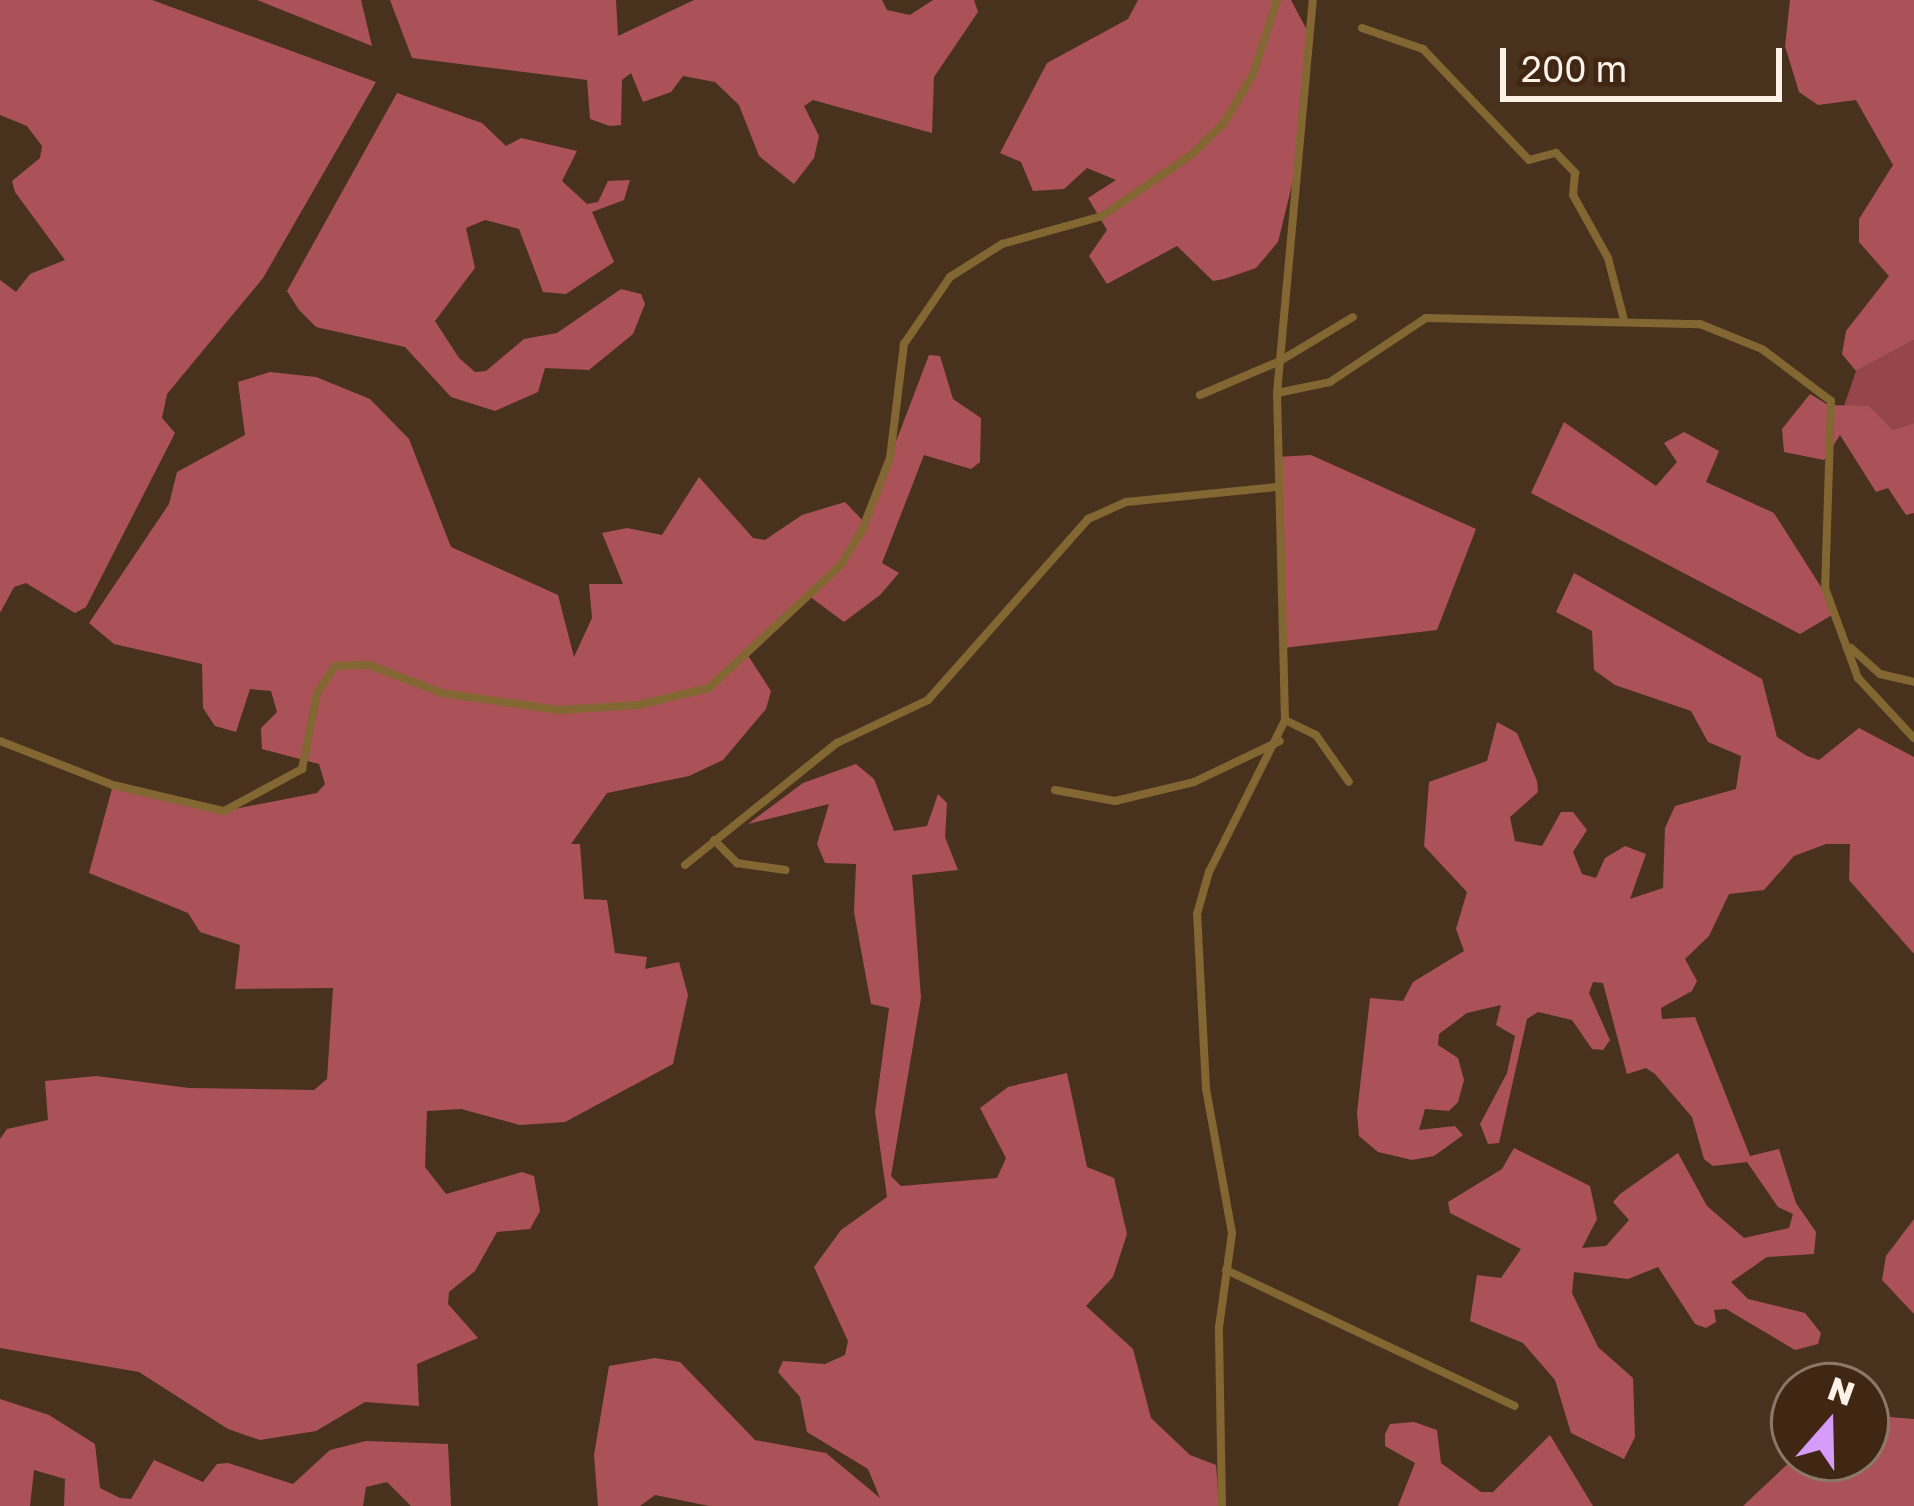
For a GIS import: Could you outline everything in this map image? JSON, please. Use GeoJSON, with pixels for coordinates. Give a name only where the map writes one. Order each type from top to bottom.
{"type":"FeatureCollection","features":[{"type":"Feature","properties":{"kind":"street"},"geometry":{"type":"LineString","coordinates":[[0,741],[113,785],[224,811],[302,769],[317,693],[334,666],[369,665],[442,693],[559,710],[638,705],[710,688],[840,566],[861,533],[890,458],[898,362],[927,305],[979,256],[1102,216],[1191,155],[1224,123],[1253,74],[1277,0]]}},
{"type":"Feature","properties":{"kind":"street"},"geometry":{"type":"LineString","coordinates":[[1222,1506],[1226,1270],[1232,1233],[1206,1089],[1197,914],[1215,860],[1281,740],[1285,719],[1277,393],[1314,0]]}},
{"type":"Feature","properties":{"kind":"street"},"geometry":{"type":"LineString","coordinates":[[1362,28],[1423,50],[1529,160],[1556,153],[1575,173],[1573,195],[1608,258],[1624,320]]}},
{"type":"Feature","properties":{"kind":"street"},"geometry":{"type":"LineString","coordinates":[[1200,394],[1280,361],[1353,316]]}},
{"type":"Feature","properties":{"kind":"street"},"geometry":{"type":"LineString","coordinates":[[1277,393],[1330,382],[1412,321],[1624,320],[1718,329],[1816,383],[1832,401],[1822,548],[1826,588],[1870,698],[1914,738]]}},
{"type":"Feature","properties":{"kind":"street"},"geometry":{"type":"LineString","coordinates":[[685,865],[837,743],[928,700],[1088,519],[1126,502],[1276,487]]}},
{"type":"Feature","properties":{"kind":"street"},"geometry":{"type":"LineString","coordinates":[[1846,642],[1880,674],[1914,682]]}},
{"type":"Feature","properties":{"kind":"street"},"geometry":{"type":"LineString","coordinates":[[1285,719],[1316,735],[1349,782]]}},
{"type":"Feature","properties":{"kind":"street"},"geometry":{"type":"LineString","coordinates":[[1055,790],[1114,801],[1195,782],[1281,740]]}},
{"type":"Feature","properties":{"kind":"street"},"geometry":{"type":"LineString","coordinates":[[714,840],[737,863],[785,870]]}},
{"type":"Feature","properties":{"kind":"street"},"geometry":{"type":"LineString","coordinates":[[1226,1270],[1515,1406]]}},
{"type":"Feature","properties":{"kind":"shaded area"},"geometry":{"type":"Polygon","coordinates":[[[0,0],[152,0],[376,82],[263,278],[167,394],[162,418],[175,433],[86,607],[75,613],[26,583],[14,587],[0,613],[0,280],[16,292],[30,274],[65,260],[15,192],[12,181],[40,158],[42,146],[27,126],[0,115],[0,0]]]}},
{"type":"Feature","properties":{"kind":"shaded area"},"geometry":{"type":"Polygon","coordinates":[[[257,0],[361,0],[372,46],[257,0]]]}},
{"type":"Feature","properties":{"kind":"shaded area"},"geometry":{"type":"Polygon","coordinates":[[[390,0],[616,0],[618,36],[694,0],[882,0],[887,10],[910,15],[933,0],[974,0],[978,12],[934,77],[932,133],[813,100],[804,106],[819,136],[814,158],[794,184],[759,156],[739,105],[715,82],[683,76],[671,92],[643,102],[631,73],[622,80],[621,125],[610,126],[590,119],[587,80],[412,58],[390,0]]]}},
{"type":"Feature","properties":{"kind":"shaded area"},"geometry":{"type":"Polygon","coordinates":[[[1138,0],[1291,0],[1309,34],[1300,152],[1278,242],[1256,268],[1213,281],[1177,246],[1107,284],[1089,256],[1107,230],[1088,198],[1116,180],[1087,168],[1064,189],[1033,191],[1021,162],[1000,153],[1047,63],[1128,19],[1138,0]]]}},
{"type":"Feature","properties":{"kind":"shaded area"},"geometry":{"type":"Polygon","coordinates":[[[1790,0],[1914,0],[1914,340],[1856,371],[1842,354],[1846,331],[1889,276],[1859,242],[1859,219],[1893,165],[1856,100],[1818,105],[1799,92],[1785,46],[1790,0]]]}},
{"type":"Feature","properties":{"kind":"shaded area"},"geometry":{"type":"Polygon","coordinates":[[[397,93],[482,123],[506,146],[521,138],[577,151],[562,181],[587,204],[598,202],[608,181],[630,180],[624,200],[592,212],[614,262],[566,294],[543,292],[519,229],[485,220],[466,228],[475,268],[435,321],[459,358],[475,372],[486,371],[524,339],[557,333],[621,289],[641,294],[645,304],[633,334],[589,370],[545,368],[538,392],[495,411],[451,397],[405,347],[316,327],[299,310],[287,291],[397,93]]]}},
{"type":"Feature","properties":{"kind":"shaded area"},"geometry":{"type":"Polygon","coordinates":[[[1914,340],[1914,423],[1893,430],[1869,406],[1844,406],[1856,371],[1914,340]]]}},
{"type":"Feature","properties":{"kind":"shaded area"},"geometry":{"type":"Polygon","coordinates":[[[929,355],[940,356],[953,399],[981,418],[980,462],[971,469],[924,455],[882,563],[899,573],[880,595],[844,622],[809,596],[747,654],[771,691],[766,709],[723,760],[689,776],[607,793],[571,844],[580,844],[584,899],[607,900],[615,953],[647,957],[645,969],[679,962],[688,995],[673,1064],[565,1122],[520,1125],[461,1109],[427,1111],[425,1167],[446,1194],[522,1172],[534,1176],[540,1211],[530,1229],[497,1232],[475,1271],[449,1292],[448,1304],[478,1338],[417,1364],[419,1406],[365,1402],[316,1431],[260,1440],[228,1429],[139,1372],[0,1348],[0,1139],[7,1129],[48,1120],[45,1081],[96,1076],[189,1088],[314,1090],[327,1079],[333,988],[235,989],[240,945],[200,932],[188,913],[89,873],[113,785],[224,811],[317,793],[325,784],[319,764],[262,749],[261,728],[277,712],[271,691],[250,689],[236,732],[215,726],[203,708],[202,664],[114,644],[89,623],[169,504],[177,472],[245,435],[238,382],[270,372],[316,377],[370,399],[409,439],[451,547],[558,595],[574,657],[592,618],[589,584],[623,584],[602,533],[627,528],[662,535],[699,477],[753,538],[765,540],[802,515],[845,502],[865,523],[929,355]]]}},
{"type":"Feature","properties":{"kind":"shaded area"},"geometry":{"type":"Polygon","coordinates":[[[1810,394],[1828,405],[1869,406],[1893,430],[1914,423],[1914,513],[1906,515],[1888,488],[1876,492],[1840,435],[1824,460],[1784,452],[1782,429],[1810,394]]]}},
{"type":"Feature","properties":{"kind":"shaded area"},"geometry":{"type":"Polygon","coordinates":[[[1564,422],[1656,486],[1677,462],[1664,443],[1684,432],[1719,451],[1706,482],[1774,513],[1837,612],[1800,634],[1531,493],[1564,422]]]}},
{"type":"Feature","properties":{"kind":"shaded area"},"geometry":{"type":"Polygon","coordinates":[[[1311,455],[1476,529],[1437,630],[1283,648],[1277,457],[1311,455]]]}},
{"type":"Feature","properties":{"kind":"shaded area"},"geometry":{"type":"Polygon","coordinates":[[[1574,573],[1762,679],[1777,737],[1807,756],[1819,760],[1859,728],[1914,757],[1914,954],[1849,880],[1850,844],[1826,844],[1794,856],[1764,890],[1729,894],[1709,936],[1685,959],[1697,981],[1692,991],[1661,1008],[1662,1019],[1695,1017],[1750,1156],[1779,1149],[1796,1203],[1816,1232],[1814,1254],[1767,1257],[1731,1282],[1748,1299],[1805,1313],[1821,1333],[1818,1344],[1795,1350],[1726,1309],[1714,1310],[1716,1322],[1706,1328],[1695,1324],[1658,1267],[1628,1279],[1574,1272],[1572,1293],[1598,1347],[1633,1378],[1635,1437],[1624,1459],[1571,1433],[1555,1380],[1523,1343],[1470,1321],[1477,1275],[1501,1278],[1521,1249],[1450,1213],[1448,1202],[1502,1169],[1514,1148],[1590,1186],[1597,1219],[1582,1248],[1606,1246],[1629,1220],[1613,1202],[1678,1153],[1707,1206],[1744,1238],[1789,1228],[1793,1214],[1778,1207],[1747,1162],[1713,1166],[1704,1159],[1692,1117],[1655,1074],[1646,1068],[1627,1074],[1603,983],[1593,982],[1589,993],[1610,1040],[1603,1050],[1592,1049],[1572,1020],[1538,1012],[1527,1019],[1499,1143],[1488,1144],[1480,1124],[1507,1073],[1515,1036],[1496,1025],[1501,1005],[1467,1013],[1439,1034],[1438,1045],[1458,1058],[1464,1080],[1458,1102],[1449,1111],[1425,1109],[1419,1130],[1455,1126],[1463,1135],[1434,1156],[1412,1160],[1378,1152],[1359,1136],[1357,1113],[1370,998],[1403,1001],[1413,982],[1464,951],[1456,929],[1467,892],[1424,846],[1429,782],[1487,761],[1497,722],[1517,733],[1537,781],[1538,792],[1510,817],[1515,841],[1542,846],[1561,812],[1573,812],[1587,830],[1573,852],[1582,874],[1596,878],[1605,858],[1625,846],[1646,854],[1630,899],[1663,888],[1665,828],[1675,806],[1736,789],[1741,756],[1708,742],[1691,711],[1615,685],[1594,670],[1592,631],[1556,612],[1574,573]]]}},
{"type":"Feature","properties":{"kind":"shaded area"},"geometry":{"type":"Polygon","coordinates":[[[856,764],[874,779],[894,831],[927,826],[938,794],[947,803],[945,837],[958,870],[912,875],[921,998],[891,1176],[901,1186],[997,1178],[1006,1158],[980,1108],[1008,1087],[1067,1073],[1087,1167],[1114,1178],[1127,1234],[1113,1277],[1086,1306],[1133,1349],[1151,1418],[1190,1455],[1216,1465],[1219,1506],[709,1506],[655,1495],[640,1506],[598,1506],[594,1455],[609,1366],[655,1358],[680,1362],[755,1440],[826,1453],[880,1498],[868,1469],[807,1432],[800,1397],[778,1372],[783,1361],[825,1364],[845,1355],[848,1341],[814,1267],[841,1230],[887,1197],[875,1112],[889,1008],[871,1004],[854,912],[856,864],[825,863],[817,844],[829,804],[748,824],[803,783],[856,764]]]}},
{"type":"Feature","properties":{"kind":"shaded area"},"geometry":{"type":"Polygon","coordinates":[[[1914,1219],[1914,1314],[1882,1280],[1886,1256],[1914,1219]]]}},
{"type":"Feature","properties":{"kind":"shaded area"},"geometry":{"type":"Polygon","coordinates":[[[0,1399],[49,1415],[95,1444],[100,1488],[120,1498],[131,1499],[154,1460],[203,1482],[217,1464],[228,1463],[293,1484],[330,1450],[366,1441],[448,1444],[451,1506],[411,1506],[387,1482],[366,1487],[363,1506],[64,1506],[65,1479],[34,1470],[30,1506],[0,1506],[0,1399]]]}},
{"type":"Feature","properties":{"kind":"shaded area"},"geometry":{"type":"Polygon","coordinates":[[[1890,1417],[1914,1419],[1914,1506],[1743,1506],[1770,1481],[1890,1482],[1890,1417]]]}},
{"type":"Feature","properties":{"kind":"shaded area"},"geometry":{"type":"Polygon","coordinates":[[[1414,1422],[1437,1430],[1441,1463],[1481,1492],[1493,1492],[1550,1435],[1593,1506],[1398,1506],[1415,1463],[1385,1446],[1385,1434],[1390,1424],[1414,1422]]]}}]}
